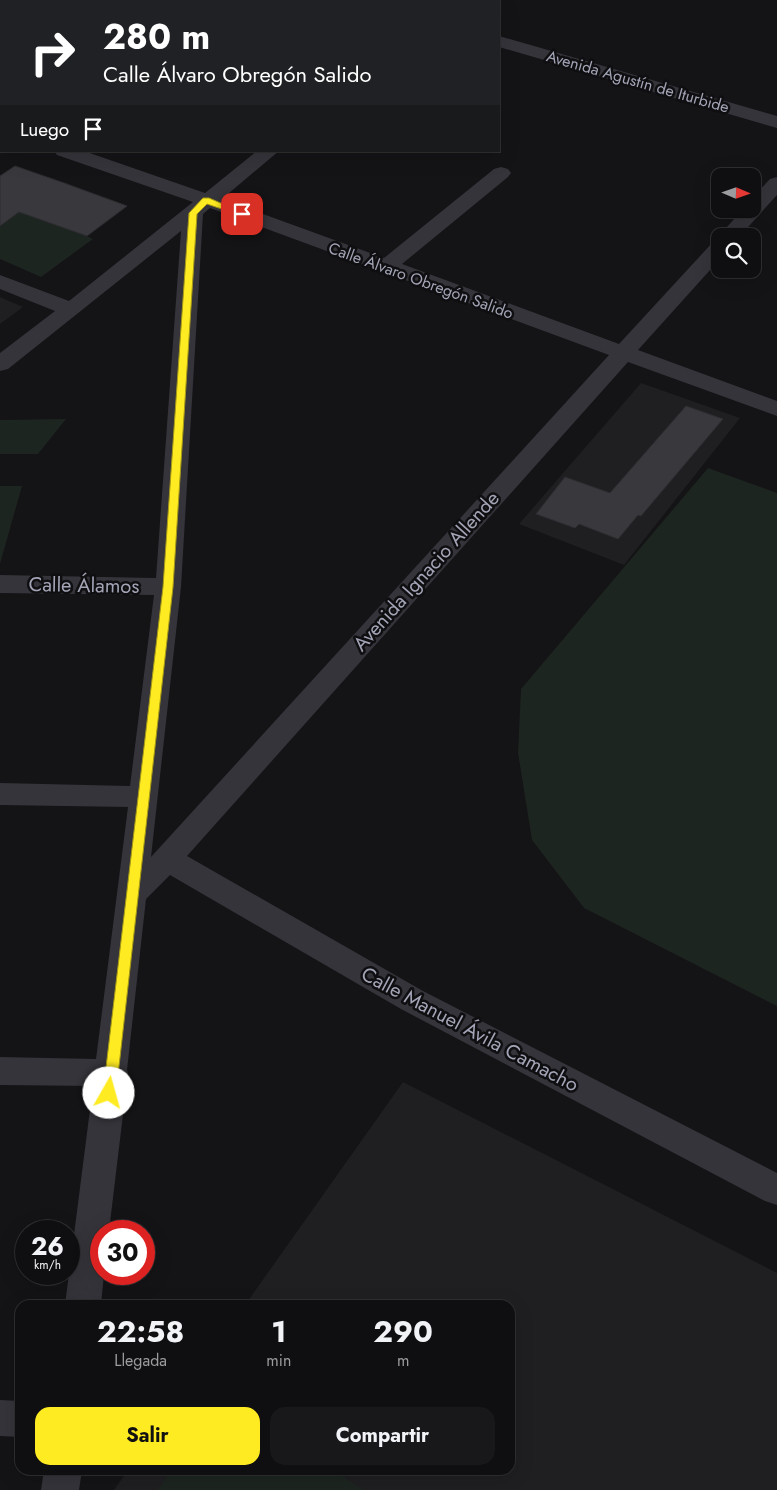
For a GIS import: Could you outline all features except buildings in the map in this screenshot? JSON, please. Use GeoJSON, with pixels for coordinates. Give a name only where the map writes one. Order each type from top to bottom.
{"type":"FeatureCollection","features":[{"type":"Feature","properties":{"kind":"street","name":"Avenida Agustín de Iturbide"},"geometry":{"type":"LineString","coordinates":[[500,41],[777,122]]}},
{"type":"Feature","properties":{"kind":"street","name":"Calle Álvaro Obregón Salido"},"geometry":{"type":"LineString","coordinates":[[66,152],[199,207],[386,267],[777,409]]}},
{"type":"Feature","properties":{"kind":"street"},"geometry":{"type":"LineString","coordinates":[[0,364],[71,310],[268,152]]}},
{"type":"Feature","properties":{"kind":"street"},"geometry":{"type":"LineString","coordinates":[[386,267],[501,173]]}},
{"type":"Feature","properties":{"kind":"street"},"geometry":{"type":"LineString","coordinates":[[735,228],[777,183]]}},
{"type":"Feature","properties":{"kind":"street"},"geometry":{"type":"LineString","coordinates":[[84,1300],[112,1073],[142,797],[168,587],[199,207]]}},
{"type":"Feature","properties":{"kind":"street","name":"Avenida Ignacio Allende"},"geometry":{"type":"LineString","coordinates":[[131,895],[167,859],[711,256]]}},
{"type":"Feature","properties":{"kind":"street"},"geometry":{"type":"LineString","coordinates":[[0,281],[71,310]]}},
{"type":"Feature","properties":{"kind":"street","name":"Calle Álamos"},"geometry":{"type":"LineString","coordinates":[[0,584],[168,587]]}},
{"type":"Feature","properties":{"kind":"street"},"geometry":{"type":"LineString","coordinates":[[0,794],[142,797]]}},
{"type":"Feature","properties":{"kind":"street","name":"Calle Manuel Ávila Camacho"},"geometry":{"type":"LineString","coordinates":[[167,859],[412,1000],[777,1190]]}},
{"type":"Feature","properties":{"kind":"street"},"geometry":{"type":"LineString","coordinates":[[0,1071],[112,1073]]}},
{"type":"Feature","properties":{"kind":"street"},"geometry":{"type":"LineString","coordinates":[[0,1418],[15,1418]]}},
{"type":"Feature","properties":{"kind":"street"},"geometry":{"type":"LineString","coordinates":[[60,1490],[62,1475]]}},
{"type":"Feature","properties":{"kind":"shaded area"},"geometry":{"type":"Polygon","coordinates":[[[19,212],[93,239],[41,277],[0,259],[0,226],[19,212]]]}},
{"type":"Feature","properties":{"kind":"shaded area"},"geometry":{"type":"Polygon","coordinates":[[[0,297],[23,307],[0,324],[0,297]]]}},
{"type":"Feature","properties":{"kind":"shaded area"},"geometry":{"type":"Polygon","coordinates":[[[641,383],[740,418],[624,565],[519,524],[641,383]]]}},
{"type":"Feature","properties":{"kind":"shaded area"},"geometry":{"type":"Polygon","coordinates":[[[66,419],[38,454],[0,454],[0,420],[66,419]]]}},
{"type":"Feature","properties":{"kind":"shaded area"},"geometry":{"type":"Polygon","coordinates":[[[708,468],[777,493],[777,1006],[584,908],[532,840],[518,753],[521,689],[708,468]]]}},
{"type":"Feature","properties":{"kind":"shaded area"},"geometry":{"type":"Polygon","coordinates":[[[0,486],[22,486],[0,564],[0,486]]]}},
{"type":"Feature","properties":{"kind":"shaded area"},"geometry":{"type":"Polygon","coordinates":[[[403,1082],[777,1273],[777,1490],[114,1490],[124,1475],[515,1475],[515,1300],[249,1300],[403,1082]]]}},
{"type":"Feature","properties":{"kind":"shaded area"},"geometry":{"type":"Polygon","coordinates":[[[168,1475],[340,1475],[364,1490],[158,1490],[168,1475]]]}},
{"type":"Feature","properties":{"kind":"route"},"geometry":{"type":"LineString","coordinates":[[109,1093],[168,587],[193,213],[206,200],[242,214]]}}]}
